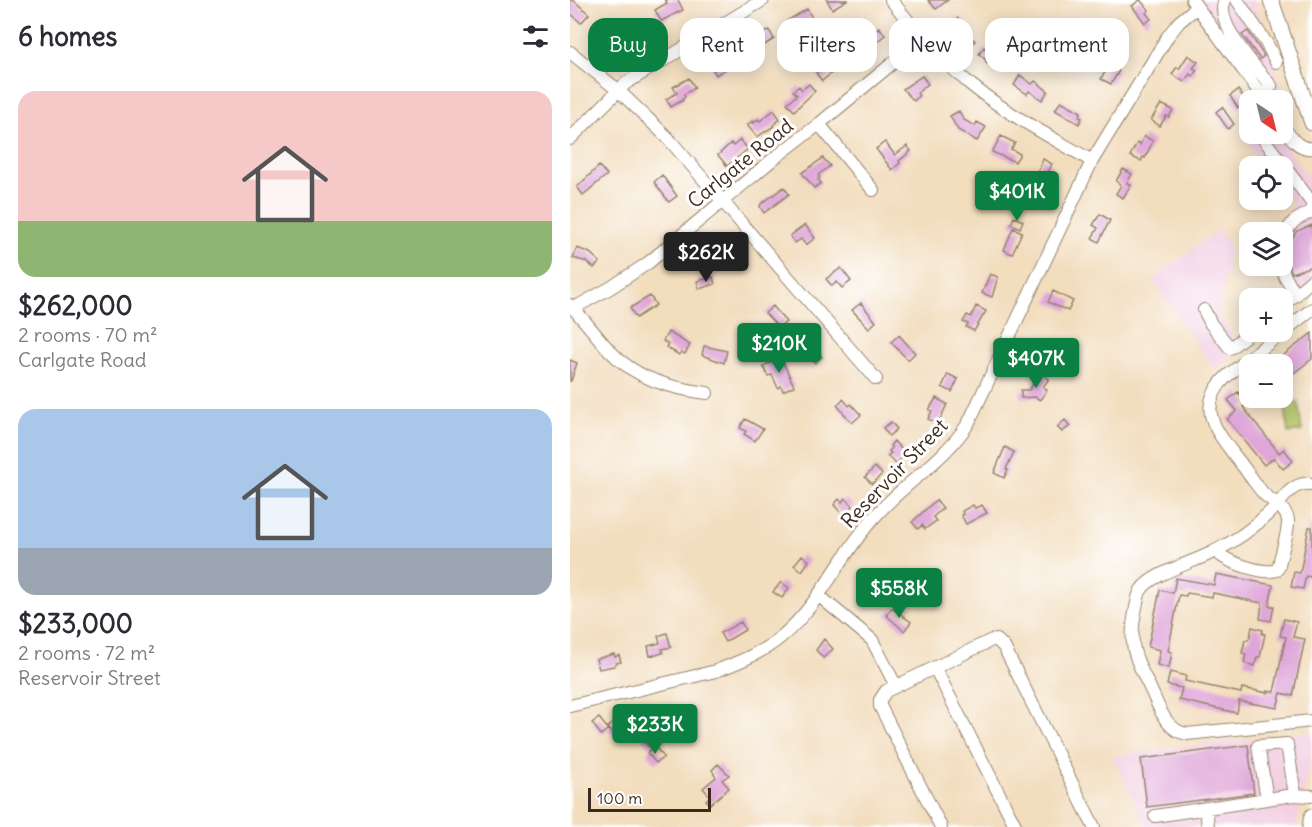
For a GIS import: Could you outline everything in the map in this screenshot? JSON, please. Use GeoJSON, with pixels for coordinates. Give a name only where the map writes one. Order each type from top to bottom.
{"type":"FeatureCollection","features":[{"type":"Feature","properties":{"kind":"main road"},"geometry":{"type":"LineString","coordinates":[[1271,0],[1283,59],[1312,123]]}},
{"type":"Feature","properties":{"kind":"main road"},"geometry":{"type":"LineString","coordinates":[[1310,827],[1312,816]]}},
{"type":"Feature","properties":{"kind":"street"},"geometry":{"type":"LineString","coordinates":[[570,139],[618,90],[763,0]]}},
{"type":"Feature","properties":{"kind":"street"},"geometry":{"type":"LineString","coordinates":[[891,0],[906,18]]}},
{"type":"Feature","properties":{"kind":"street"},"geometry":{"type":"LineString","coordinates":[[1225,0],[1223,9],[1234,39],[1271,86],[1268,90]]}},
{"type":"Feature","properties":{"kind":"street"},"geometry":{"type":"LineString","coordinates":[[1237,0],[1268,44],[1283,59],[1259,70]]}},
{"type":"Feature","properties":{"kind":"street"},"geometry":{"type":"LineString","coordinates":[[1194,4],[1257,90]]}},
{"type":"Feature","properties":{"kind":"street","name":"Reservoir Street"},"geometry":{"type":"LineString","coordinates":[[570,706],[716,671],[761,651],[781,637],[795,623],[818,595],[867,524],[899,493],[941,458],[968,424],[1092,161],[1167,36],[1194,4]]}},
{"type":"Feature","properties":{"kind":"street"},"geometry":{"type":"LineString","coordinates":[[570,52],[618,90],[668,137],[876,379]]}},
{"type":"Feature","properties":{"kind":"street","name":"Carlgate Road"},"geometry":{"type":"LineString","coordinates":[[572,306],[641,268],[889,66]]}},
{"type":"Feature","properties":{"kind":"street"},"geometry":{"type":"LineString","coordinates":[[957,72],[989,98],[1092,161]]}},
{"type":"Feature","properties":{"kind":"street"},"geometry":{"type":"LineString","coordinates":[[819,124],[873,190]]}},
{"type":"Feature","properties":{"kind":"street"},"geometry":{"type":"LineString","coordinates":[[1293,139],[1305,149],[1312,148]]}},
{"type":"Feature","properties":{"kind":"street"},"geometry":{"type":"LineString","coordinates":[[1268,144],[1312,203]]}},
{"type":"Feature","properties":{"kind":"street"},"geometry":{"type":"LineString","coordinates":[[1293,222],[1312,211]]}},
{"type":"Feature","properties":{"kind":"street"},"geometry":{"type":"LineString","coordinates":[[1285,276],[1296,295]]}},
{"type":"Feature","properties":{"kind":"street"},"geometry":{"type":"LineString","coordinates":[[1293,297],[1312,280]]}},
{"type":"Feature","properties":{"kind":"street"},"geometry":{"type":"LineString","coordinates":[[572,306],[625,366],[645,378],[686,390],[707,393]]}},
{"type":"Feature","properties":{"kind":"street"},"geometry":{"type":"LineString","coordinates":[[1204,309],[1211,324],[1230,348],[1239,341]]}},
{"type":"Feature","properties":{"kind":"street"},"geometry":{"type":"LineString","coordinates":[[1216,551],[1231,562],[1268,572],[1277,570],[1288,519],[1286,514],[1263,493],[1216,431],[1210,417],[1210,404],[1216,389],[1227,376],[1312,309]]}},
{"type":"Feature","properties":{"kind":"street"},"geometry":{"type":"LineString","coordinates":[[1312,484],[1296,486],[1263,518],[1216,551],[1152,579],[1138,597],[1131,640],[1133,654],[1161,710],[1174,730],[1179,733],[1312,721]]}},
{"type":"Feature","properties":{"kind":"street"},"geometry":{"type":"LineString","coordinates":[[818,595],[872,640],[896,686]]}},
{"type":"Feature","properties":{"kind":"street"},"geometry":{"type":"LineString","coordinates":[[941,827],[880,706],[880,700],[882,695],[896,686],[986,641],[997,640],[1001,643],[1094,827]]}},
{"type":"Feature","properties":{"kind":"street"},"geometry":{"type":"LineString","coordinates":[[935,668],[1016,827]]}},
{"type":"Feature","properties":{"kind":"street"},"geometry":{"type":"LineString","coordinates":[[1267,799],[1258,747],[1287,744],[1295,795]]}},
{"type":"Feature","properties":{"kind":"street"},"geometry":{"type":"LineString","coordinates":[[1155,816],[1295,795],[1312,796]]}},
{"type":"Feature","properties":{"kind":"street"},"geometry":{"type":"LineString","coordinates":[[1206,808],[1208,827]]}},
{"type":"Feature","properties":{"kind":"shaded area"},"geometry":{"type":"Polygon","coordinates":[[[1202,0],[1254,0],[1283,90],[1265,90],[1202,0]]]}},
{"type":"Feature","properties":{"kind":"shaded area"},"geometry":{"type":"Polygon","coordinates":[[[1248,144],[1284,144],[1292,156],[1257,156],[1248,144]]]}},
{"type":"Feature","properties":{"kind":"shaded area"},"geometry":{"type":"Polygon","coordinates":[[[1293,157],[1312,182],[1312,290],[1293,306],[1293,288],[1284,288],[1280,276],[1293,276],[1293,222],[1286,222],[1294,205],[1293,157]]]}},
{"type":"Feature","properties":{"kind":"shaded area"},"geometry":{"type":"Polygon","coordinates":[[[1219,229],[1230,247],[1218,314],[1236,339],[1239,338],[1239,342],[1250,342],[1214,369],[1152,280],[1219,229]]]}},
{"type":"Feature","properties":{"kind":"shaded area"},"geometry":{"type":"Polygon","coordinates":[[[1312,732],[1312,756],[1296,827],[1147,827],[1112,756],[1312,732]]]}},
{"type":"Feature","properties":{"kind":"green space"},"geometry":{"type":"Polygon","coordinates":[[[1298,402],[1302,431],[1288,433],[1285,408],[1293,408],[1293,403],[1298,402]]]}},
{"type":"Feature","properties":{"kind":"building"},"geometry":{"type":"Polygon","coordinates":[[[570,0],[589,14],[581,23],[570,13],[570,0]]]}},
{"type":"Feature","properties":{"kind":"building"},"geometry":{"type":"Polygon","coordinates":[[[665,0],[678,0],[683,10],[667,18],[659,18],[655,10],[667,3],[665,0]]]}},
{"type":"Feature","properties":{"kind":"building"},"geometry":{"type":"Polygon","coordinates":[[[827,0],[847,0],[832,9],[827,0]]]}},
{"type":"Feature","properties":{"kind":"building"},"geometry":{"type":"Polygon","coordinates":[[[928,0],[948,0],[936,9],[928,0]]]}},
{"type":"Feature","properties":{"kind":"building"},"geometry":{"type":"Polygon","coordinates":[[[1140,0],[1149,10],[1146,13],[1151,19],[1145,23],[1132,6],[1140,0]]]}},
{"type":"Feature","properties":{"kind":"building"},"geometry":{"type":"Polygon","coordinates":[[[807,9],[812,18],[792,18],[807,9]]]}},
{"type":"Feature","properties":{"kind":"building"},"geometry":{"type":"Polygon","coordinates":[[[879,27],[885,35],[877,42],[879,27]]]}},
{"type":"Feature","properties":{"kind":"building"},"geometry":{"type":"Polygon","coordinates":[[[769,30],[774,39],[765,45],[765,32],[769,30]]]}},
{"type":"Feature","properties":{"kind":"building"},"geometry":{"type":"Polygon","coordinates":[[[1248,31],[1264,56],[1260,59],[1242,35],[1248,31]]]}},
{"type":"Feature","properties":{"kind":"building"},"geometry":{"type":"Polygon","coordinates":[[[984,47],[985,48],[985,59],[979,54],[984,47]]]}},
{"type":"Feature","properties":{"kind":"building"},"geometry":{"type":"Polygon","coordinates":[[[1188,55],[1198,62],[1193,68],[1197,70],[1193,76],[1190,74],[1184,82],[1172,74],[1177,67],[1179,69],[1188,55]]]}},
{"type":"Feature","properties":{"kind":"building"},"geometry":{"type":"Polygon","coordinates":[[[817,72],[833,72],[822,81],[817,72]]]}},
{"type":"Feature","properties":{"kind":"building"},"geometry":{"type":"Polygon","coordinates":[[[1105,72],[1118,72],[1111,84],[1101,79],[1105,72]]]}},
{"type":"Feature","properties":{"kind":"building"},"geometry":{"type":"Polygon","coordinates":[[[1020,75],[1032,84],[1035,81],[1048,91],[1042,100],[1014,85],[1020,75]]]}},
{"type":"Feature","properties":{"kind":"building"},"geometry":{"type":"Polygon","coordinates":[[[922,76],[928,84],[917,93],[919,96],[914,101],[903,89],[922,76]]]}},
{"type":"Feature","properties":{"kind":"building"},"geometry":{"type":"Polygon","coordinates":[[[689,78],[695,88],[684,94],[683,100],[671,107],[666,99],[677,93],[673,87],[689,78]]]}},
{"type":"Feature","properties":{"kind":"building"},"geometry":{"type":"Polygon","coordinates":[[[809,84],[815,91],[794,111],[787,103],[797,95],[793,91],[799,86],[802,90],[809,84]]]}},
{"type":"Feature","properties":{"kind":"building"},"geometry":{"type":"Polygon","coordinates":[[[1238,90],[1239,107],[1238,108],[1230,96],[1238,90]]]}},
{"type":"Feature","properties":{"kind":"building"},"geometry":{"type":"Polygon","coordinates":[[[1061,101],[1081,112],[1079,117],[1082,118],[1079,124],[1055,110],[1061,101]]]}},
{"type":"Feature","properties":{"kind":"building"},"geometry":{"type":"Polygon","coordinates":[[[1161,104],[1173,110],[1160,126],[1151,120],[1161,104]]]}},
{"type":"Feature","properties":{"kind":"building"},"geometry":{"type":"Polygon","coordinates":[[[1222,107],[1234,124],[1228,129],[1216,112],[1222,107]]]}},
{"type":"Feature","properties":{"kind":"building"},"geometry":{"type":"Polygon","coordinates":[[[774,110],[780,119],[774,126],[757,137],[747,125],[758,119],[760,121],[774,110]]]}},
{"type":"Feature","properties":{"kind":"building"},"geometry":{"type":"Polygon","coordinates":[[[959,111],[964,120],[975,126],[977,122],[986,127],[977,141],[958,130],[950,116],[959,111]]]}},
{"type":"Feature","properties":{"kind":"building"},"geometry":{"type":"Polygon","coordinates":[[[1001,136],[1015,143],[1011,149],[1020,154],[1015,162],[992,152],[1001,136]]]}},
{"type":"Feature","properties":{"kind":"building"},"geometry":{"type":"Polygon","coordinates":[[[1144,136],[1153,141],[1145,158],[1143,157],[1141,161],[1130,156],[1137,143],[1140,145],[1144,136]]]}},
{"type":"Feature","properties":{"kind":"building"},"geometry":{"type":"Polygon","coordinates":[[[740,140],[748,149],[727,166],[718,155],[731,143],[733,146],[740,140]]]}},
{"type":"Feature","properties":{"kind":"building"},"geometry":{"type":"Polygon","coordinates":[[[885,142],[895,155],[907,146],[911,151],[892,170],[876,149],[885,142]]]}},
{"type":"Feature","properties":{"kind":"building"},"geometry":{"type":"Polygon","coordinates":[[[823,158],[830,166],[818,175],[821,183],[814,188],[802,173],[823,158]]]}},
{"type":"Feature","properties":{"kind":"building"},"geometry":{"type":"Polygon","coordinates":[[[1043,159],[1052,164],[1047,174],[1051,177],[1045,188],[1034,182],[1043,159]]]}},
{"type":"Feature","properties":{"kind":"building"},"geometry":{"type":"Polygon","coordinates":[[[599,166],[607,175],[583,195],[577,187],[599,166]]]}},
{"type":"Feature","properties":{"kind":"building"},"geometry":{"type":"Polygon","coordinates":[[[1123,169],[1132,174],[1127,183],[1131,185],[1123,198],[1116,194],[1121,185],[1116,181],[1123,169]]]}},
{"type":"Feature","properties":{"kind":"building"},"geometry":{"type":"Polygon","coordinates":[[[662,175],[677,196],[669,202],[654,182],[662,175]]]}},
{"type":"Feature","properties":{"kind":"building"},"geometry":{"type":"Polygon","coordinates":[[[784,187],[789,194],[764,213],[760,207],[761,204],[784,187]]]}},
{"type":"Feature","properties":{"kind":"building"},"geometry":{"type":"Polygon","coordinates":[[[1100,214],[1110,220],[1099,242],[1092,238],[1098,228],[1093,225],[1100,214]]]}},
{"type":"Feature","properties":{"kind":"building"},"geometry":{"type":"Polygon","coordinates":[[[1014,217],[1023,221],[1020,228],[1011,224],[1014,217]]]}},
{"type":"Feature","properties":{"kind":"building"},"geometry":{"type":"Polygon","coordinates":[[[805,225],[815,238],[806,245],[801,239],[795,243],[790,236],[805,225]]]}},
{"type":"Feature","properties":{"kind":"building"},"geometry":{"type":"Polygon","coordinates":[[[1312,225],[1312,266],[1293,273],[1293,237],[1297,231],[1312,225]]]}},
{"type":"Feature","properties":{"kind":"building"},"geometry":{"type":"Polygon","coordinates":[[[1013,228],[1022,232],[1012,254],[1004,250],[1013,228]]]}},
{"type":"Feature","properties":{"kind":"building"},"geometry":{"type":"Polygon","coordinates":[[[577,248],[590,253],[600,262],[594,268],[587,262],[573,258],[577,248]]]}},
{"type":"Feature","properties":{"kind":"building"},"geometry":{"type":"Polygon","coordinates":[[[729,248],[730,251],[736,249],[738,257],[710,264],[707,254],[729,248]]]}},
{"type":"Feature","properties":{"kind":"building"},"geometry":{"type":"Polygon","coordinates":[[[841,268],[851,281],[842,288],[837,282],[832,286],[826,279],[841,268]]]}},
{"type":"Feature","properties":{"kind":"building"},"geometry":{"type":"Polygon","coordinates":[[[990,274],[998,277],[992,297],[982,293],[990,274]]]}},
{"type":"Feature","properties":{"kind":"building"},"geometry":{"type":"Polygon","coordinates":[[[713,277],[715,284],[699,289],[697,281],[713,277]]]}},
{"type":"Feature","properties":{"kind":"building"},"geometry":{"type":"Polygon","coordinates":[[[1053,291],[1073,301],[1068,311],[1048,302],[1053,291]]]}},
{"type":"Feature","properties":{"kind":"building"},"geometry":{"type":"Polygon","coordinates":[[[650,296],[656,305],[636,318],[630,308],[650,296]]]}},
{"type":"Feature","properties":{"kind":"building"},"geometry":{"type":"Polygon","coordinates":[[[861,303],[876,322],[869,328],[852,310],[861,303]]]}},
{"type":"Feature","properties":{"kind":"building"},"geometry":{"type":"Polygon","coordinates":[[[773,306],[786,322],[779,328],[765,313],[773,306]]]}},
{"type":"Feature","properties":{"kind":"building"},"geometry":{"type":"Polygon","coordinates":[[[976,306],[986,311],[974,331],[966,327],[968,324],[963,322],[967,315],[971,317],[976,306]]]}},
{"type":"Feature","properties":{"kind":"building"},"geometry":{"type":"Polygon","coordinates":[[[668,332],[690,345],[685,354],[681,352],[679,355],[666,347],[668,344],[663,341],[668,332]]]}},
{"type":"Feature","properties":{"kind":"building"},"geometry":{"type":"Polygon","coordinates":[[[1312,333],[1312,359],[1293,374],[1293,354],[1285,354],[1312,333]]]}},
{"type":"Feature","properties":{"kind":"building"},"geometry":{"type":"Polygon","coordinates":[[[899,335],[915,353],[908,360],[891,342],[899,335]]]}},
{"type":"Feature","properties":{"kind":"building"},"geometry":{"type":"Polygon","coordinates":[[[807,338],[818,347],[815,350],[822,357],[815,363],[799,345],[807,338]]]}},
{"type":"Feature","properties":{"kind":"building"},"geometry":{"type":"Polygon","coordinates":[[[704,346],[727,351],[724,363],[702,355],[704,346]]]}},
{"type":"Feature","properties":{"kind":"building"},"geometry":{"type":"Polygon","coordinates":[[[781,358],[794,386],[783,391],[781,386],[778,388],[772,375],[768,376],[763,366],[781,358]]]}},
{"type":"Feature","properties":{"kind":"building"},"geometry":{"type":"Polygon","coordinates":[[[570,360],[577,363],[571,381],[570,381],[570,360]]]}},
{"type":"Feature","properties":{"kind":"building"},"geometry":{"type":"Polygon","coordinates":[[[1041,373],[1049,379],[1043,387],[1047,390],[1040,400],[1035,397],[1021,398],[1021,390],[1029,390],[1041,373]]]}},
{"type":"Feature","properties":{"kind":"building"},"geometry":{"type":"Polygon","coordinates":[[[948,374],[958,379],[952,392],[942,387],[948,374]]]}},
{"type":"Feature","properties":{"kind":"building"},"geometry":{"type":"Polygon","coordinates":[[[1238,392],[1239,408],[1244,408],[1279,453],[1284,449],[1293,461],[1283,469],[1274,458],[1264,465],[1227,419],[1237,411],[1228,400],[1238,392]]]}},
{"type":"Feature","properties":{"kind":"building"},"geometry":{"type":"Polygon","coordinates":[[[936,398],[947,404],[938,424],[928,419],[932,411],[929,410],[936,398]]]}},
{"type":"Feature","properties":{"kind":"building"},"geometry":{"type":"Polygon","coordinates":[[[843,399],[861,415],[852,423],[837,405],[843,399]]]}},
{"type":"Feature","properties":{"kind":"building"},"geometry":{"type":"Polygon","coordinates":[[[745,419],[763,429],[755,441],[744,434],[746,431],[740,428],[745,419]]]}},
{"type":"Feature","properties":{"kind":"building"},"geometry":{"type":"Polygon","coordinates":[[[1065,420],[1070,426],[1062,432],[1057,427],[1065,420]]]}},
{"type":"Feature","properties":{"kind":"building"},"geometry":{"type":"Polygon","coordinates":[[[891,422],[897,429],[889,436],[883,428],[891,422]]]}},
{"type":"Feature","properties":{"kind":"building"},"geometry":{"type":"Polygon","coordinates":[[[894,441],[906,454],[896,464],[887,456],[891,453],[890,446],[894,441]]]}},
{"type":"Feature","properties":{"kind":"building"},"geometry":{"type":"Polygon","coordinates":[[[1005,447],[1014,452],[1004,478],[994,473],[1005,447]]]}},
{"type":"Feature","properties":{"kind":"building"},"geometry":{"type":"Polygon","coordinates":[[[875,467],[882,474],[872,484],[865,477],[875,467]]]}},
{"type":"Feature","properties":{"kind":"building"},"geometry":{"type":"Polygon","coordinates":[[[845,498],[853,506],[843,515],[834,505],[839,499],[842,502],[845,498]]]}},
{"type":"Feature","properties":{"kind":"building"},"geometry":{"type":"Polygon","coordinates":[[[936,500],[943,508],[933,517],[936,521],[925,529],[922,525],[918,529],[912,522],[936,500]]]}},
{"type":"Feature","properties":{"kind":"building"},"geometry":{"type":"Polygon","coordinates":[[[973,505],[975,508],[982,505],[987,513],[966,524],[961,515],[962,511],[973,505]]]}},
{"type":"Feature","properties":{"kind":"building"},"geometry":{"type":"Polygon","coordinates":[[[1309,527],[1312,527],[1312,577],[1306,576],[1303,589],[1291,587],[1294,572],[1300,573],[1309,527]]]}},
{"type":"Feature","properties":{"kind":"building"},"geometry":{"type":"Polygon","coordinates":[[[802,555],[809,561],[802,571],[794,565],[802,555]]]}},
{"type":"Feature","properties":{"kind":"building"},"geometry":{"type":"Polygon","coordinates":[[[1216,574],[1273,585],[1269,606],[1274,606],[1271,621],[1260,619],[1262,603],[1213,593],[1212,597],[1187,593],[1186,596],[1179,595],[1168,651],[1172,652],[1169,668],[1157,665],[1160,650],[1148,647],[1160,590],[1173,593],[1176,578],[1214,585],[1216,574]]]}},
{"type":"Feature","properties":{"kind":"building"},"geometry":{"type":"Polygon","coordinates":[[[781,582],[789,588],[782,598],[773,592],[781,582]]]}},
{"type":"Feature","properties":{"kind":"building"},"geometry":{"type":"Polygon","coordinates":[[[892,608],[911,622],[904,631],[886,615],[892,608]]]}},
{"type":"Feature","properties":{"kind":"building"},"geometry":{"type":"Polygon","coordinates":[[[1284,619],[1297,622],[1293,637],[1305,639],[1293,696],[1281,693],[1277,708],[1239,701],[1237,713],[1179,700],[1182,688],[1167,685],[1170,672],[1186,676],[1185,681],[1241,693],[1242,688],[1274,692],[1286,637],[1280,636],[1284,619]]]}},
{"type":"Feature","properties":{"kind":"building"},"geometry":{"type":"Polygon","coordinates":[[[741,622],[745,630],[725,642],[720,633],[741,622]]]}},
{"type":"Feature","properties":{"kind":"building"},"geometry":{"type":"Polygon","coordinates":[[[1252,627],[1263,630],[1262,634],[1265,634],[1260,657],[1257,657],[1255,666],[1244,663],[1246,654],[1242,653],[1245,640],[1250,637],[1252,627]]]}},
{"type":"Feature","properties":{"kind":"building"},"geometry":{"type":"Polygon","coordinates":[[[667,633],[671,647],[662,649],[663,653],[650,656],[648,646],[660,643],[658,636],[667,633]]]}},
{"type":"Feature","properties":{"kind":"building"},"geometry":{"type":"Polygon","coordinates":[[[824,639],[833,649],[823,658],[816,650],[824,639]]]}},
{"type":"Feature","properties":{"kind":"building"},"geometry":{"type":"Polygon","coordinates":[[[614,654],[615,657],[619,655],[621,662],[599,669],[596,659],[614,654]]]}},
{"type":"Feature","properties":{"kind":"building"},"geometry":{"type":"Polygon","coordinates":[[[599,718],[607,728],[616,721],[622,729],[614,736],[608,729],[601,735],[592,723],[599,718]]]}},
{"type":"Feature","properties":{"kind":"building"},"geometry":{"type":"Polygon","coordinates":[[[647,734],[654,743],[649,747],[641,738],[647,734]]]}},
{"type":"Feature","properties":{"kind":"building"},"geometry":{"type":"Polygon","coordinates":[[[1248,745],[1254,793],[1147,807],[1141,759],[1248,745]]]}},
{"type":"Feature","properties":{"kind":"building"},"geometry":{"type":"Polygon","coordinates":[[[654,746],[664,757],[656,763],[647,753],[654,746]]]}},
{"type":"Feature","properties":{"kind":"building"},"geometry":{"type":"Polygon","coordinates":[[[718,764],[729,775],[722,780],[729,788],[710,804],[706,800],[710,796],[703,788],[716,777],[712,770],[718,764]]]}}]}
